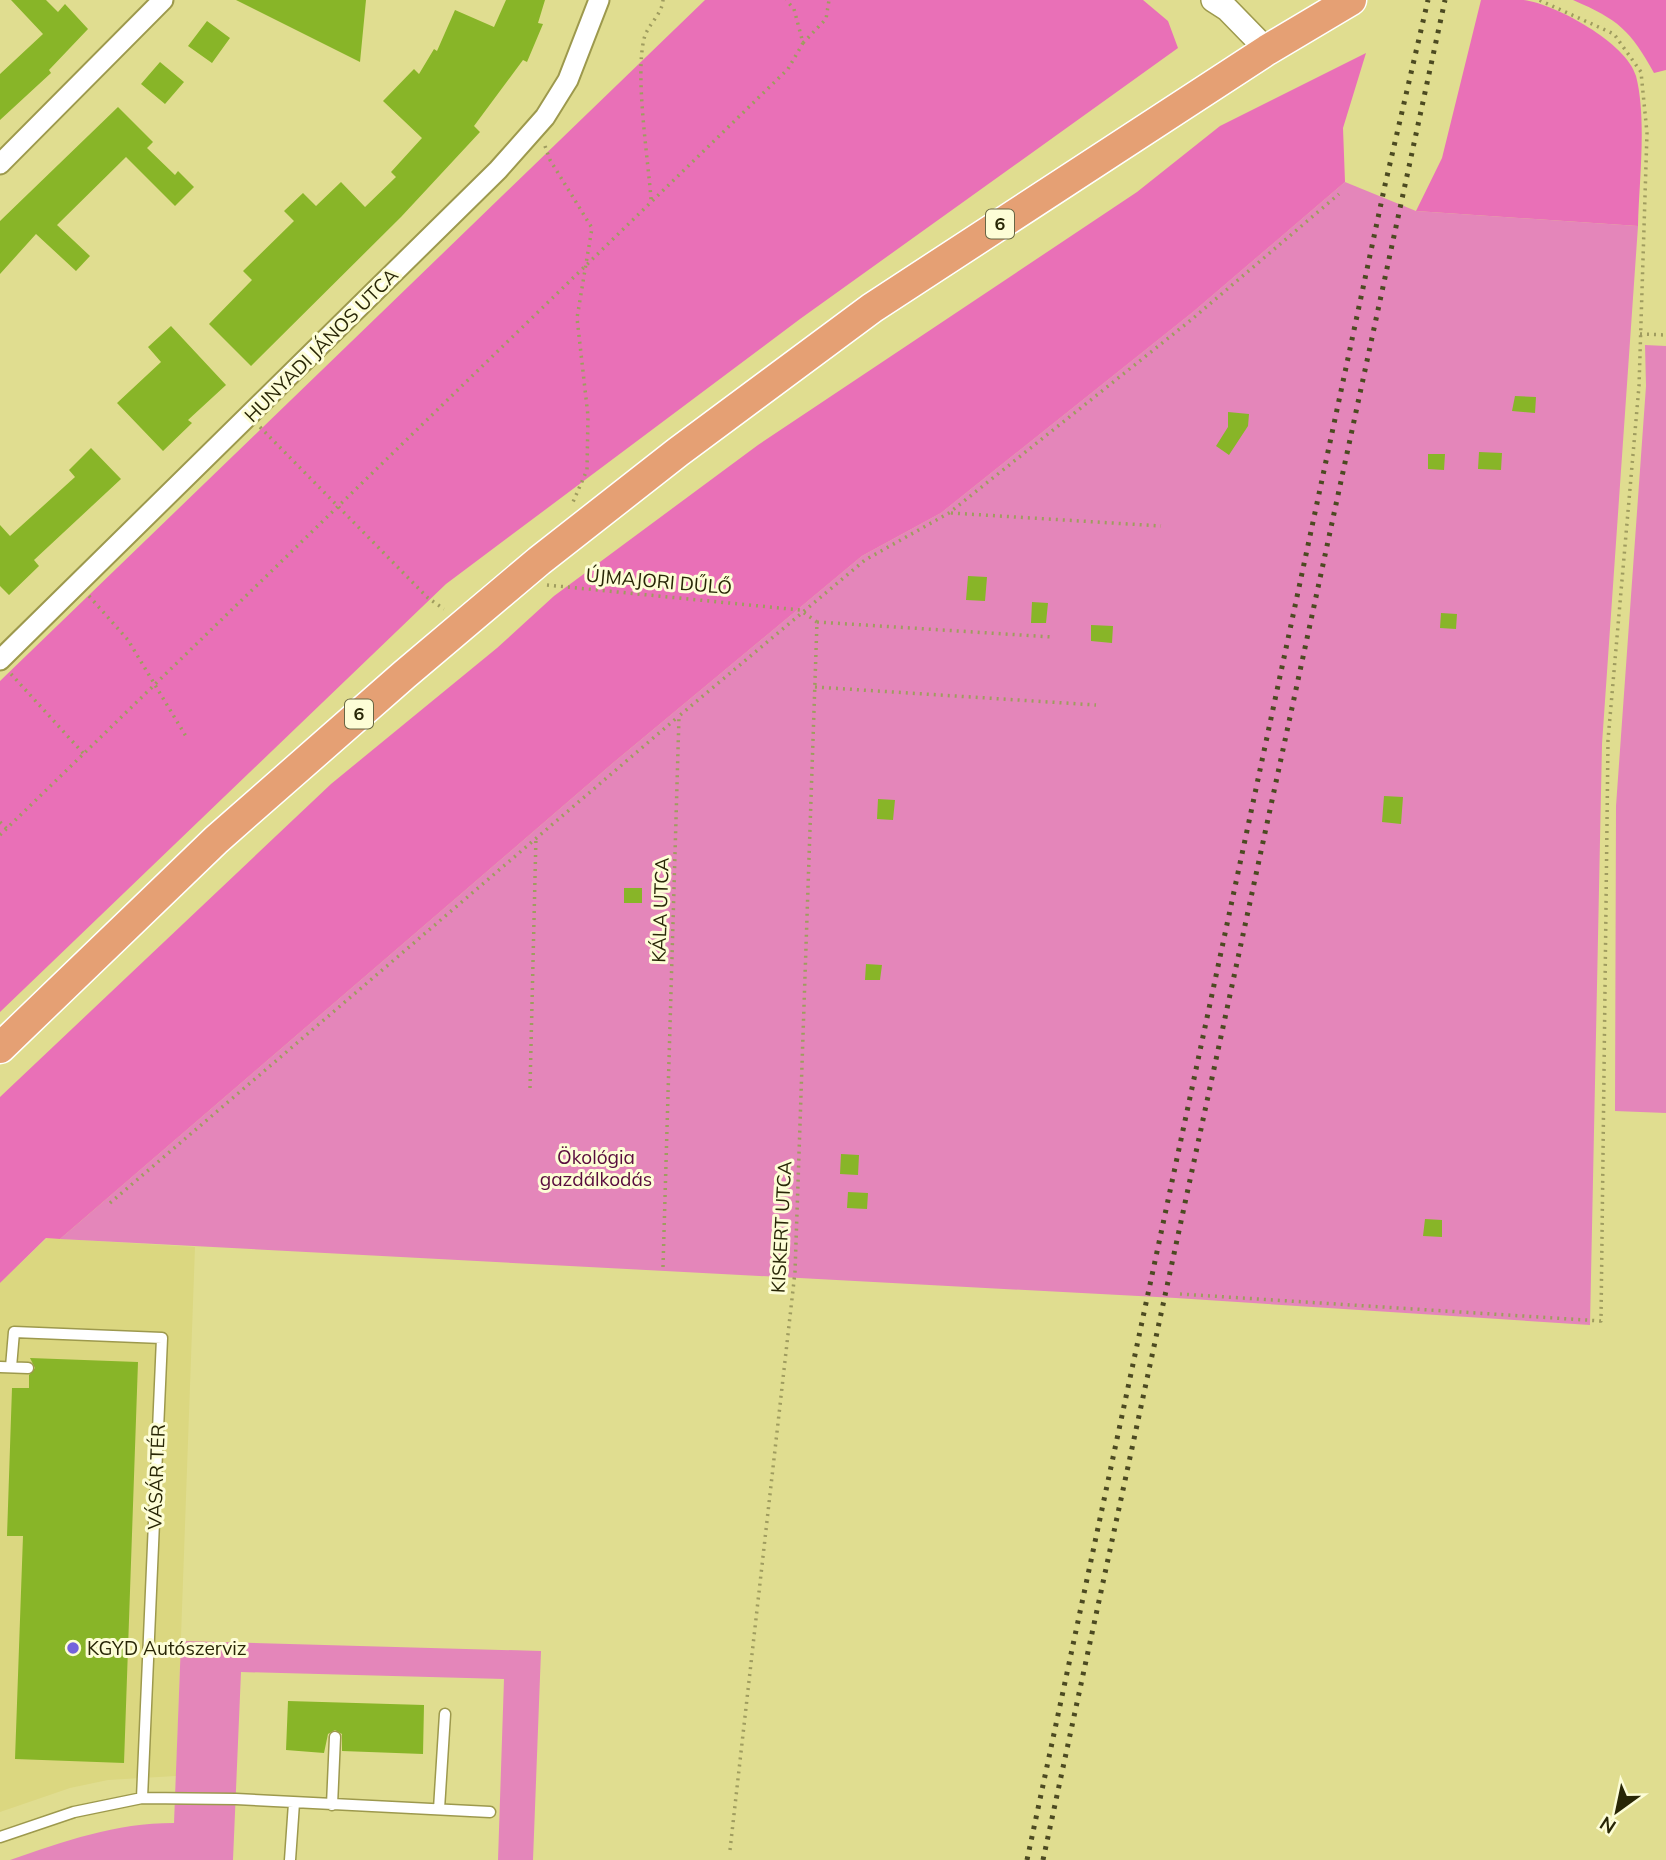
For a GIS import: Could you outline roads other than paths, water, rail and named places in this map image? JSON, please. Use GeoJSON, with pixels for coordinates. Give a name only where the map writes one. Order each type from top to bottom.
{"type":"FeatureCollection","features":[{"type":"Feature","properties":{"kind":"main road","name":"6"},"geometry":{"type":"LineString","coordinates":[[0,1048],[216,840],[514,582],[739,405],[872,309],[1267,50],[1351,0]]}},
{"type":"Feature","properties":{"kind":"street"},"geometry":{"type":"LineString","coordinates":[[0,164],[163,0]]}},
{"type":"Feature","properties":{"kind":"street","name":"HUNYADI JÁNOS UTCA"},"geometry":{"type":"LineString","coordinates":[[4,665],[77,585],[498,170],[538,124],[568,80],[599,0]]}},
{"type":"Feature","properties":{"kind":"street"},"geometry":{"type":"LineString","coordinates":[[1213,0],[1227,9],[1267,50]]}},
{"type":"Feature","properties":{"kind":"lane","name":"VÁSÁR TÉR"},"geometry":{"type":"LineString","coordinates":[[28,1368],[5,1367],[14,1332],[162,1338],[142,1798]]}},
{"type":"Feature","properties":{"kind":"lane"},"geometry":{"type":"LineString","coordinates":[[439,1809],[445,1714]]}},
{"type":"Feature","properties":{"kind":"lane"},"geometry":{"type":"LineString","coordinates":[[332,1805],[335,1737]]}},
{"type":"Feature","properties":{"kind":"lane"},"geometry":{"type":"LineString","coordinates":[[0,1837],[74,1812],[142,1798],[236,1799],[491,1812]]}},
{"type":"Feature","properties":{"kind":"lane"},"geometry":{"type":"LineString","coordinates":[[290,1860],[294,1803]]}},
{"type":"Feature","properties":{"kind":"railway"},"geometry":{"type":"LineString","coordinates":[[1027,1860],[1385,185],[1428,0]]}},
{"type":"Feature","properties":{"kind":"railway"},"geometry":{"type":"LineString","coordinates":[[1043,1860],[1445,0]]}},
{"type":"Feature","properties":{"kind":"place","name":"KGYD Autószerviz"},"geometry":{"type":"Point","coordinates":[73,1648]}},
{"type":"Feature","properties":{"kind":"park label","name":"Ökológia gazdálkodás"},"geometry":{"type":"Point","coordinates":[596,1168]}}]}
